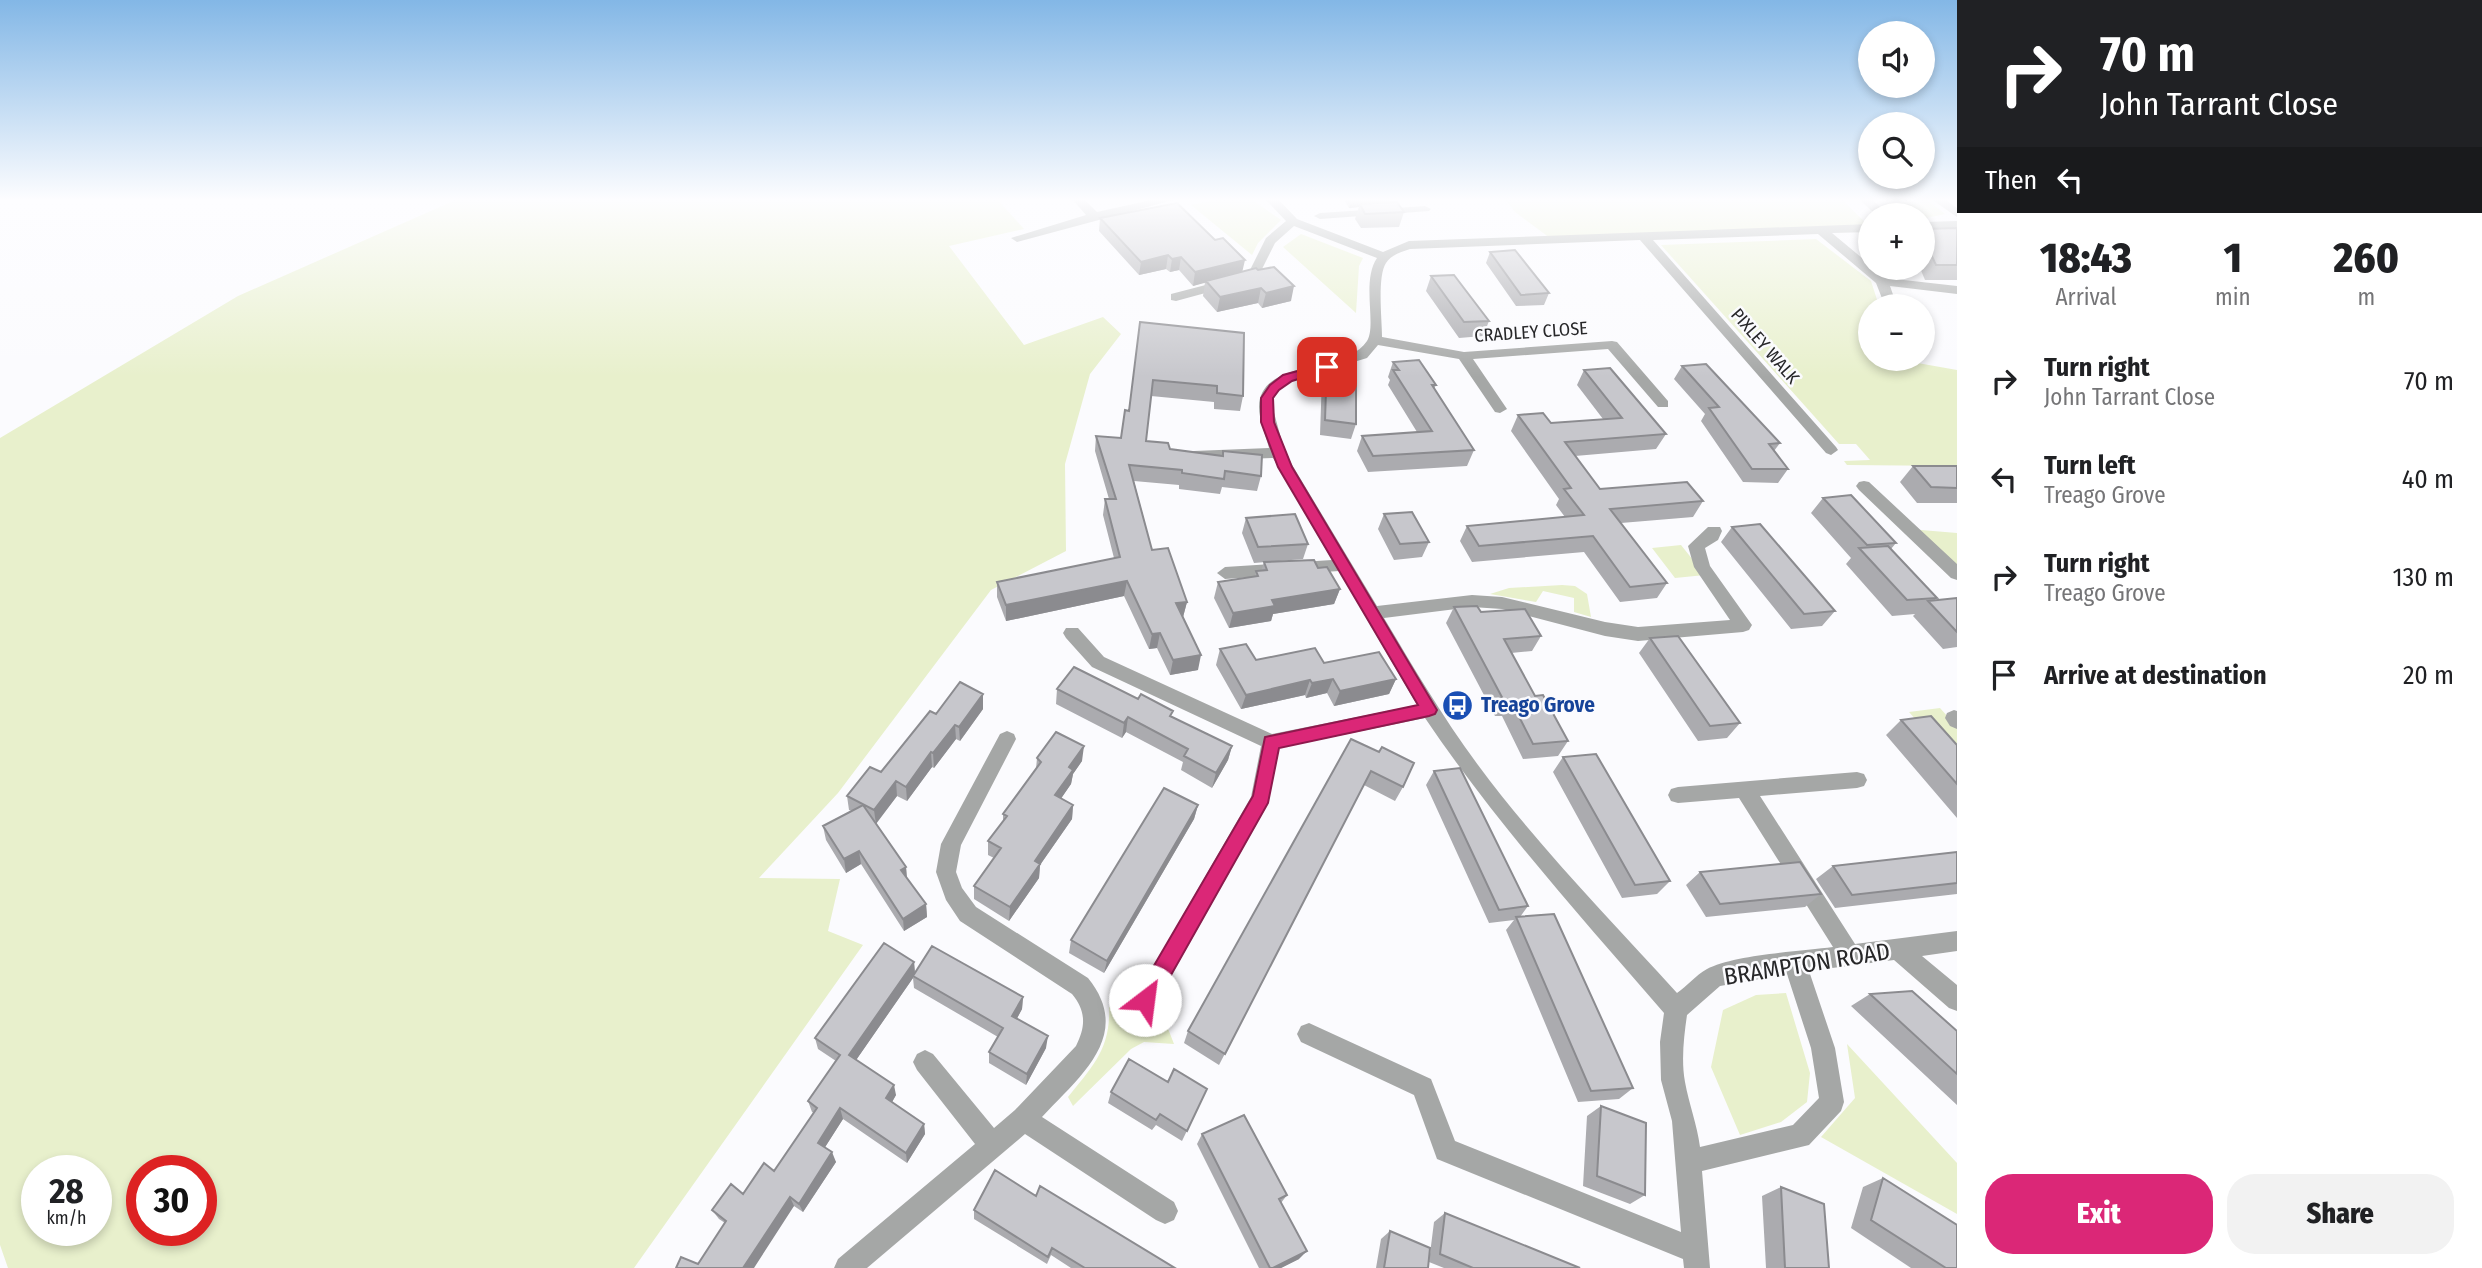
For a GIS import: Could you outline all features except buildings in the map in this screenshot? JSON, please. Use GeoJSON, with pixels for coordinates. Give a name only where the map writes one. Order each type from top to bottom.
{"type":"FeatureCollection","features":[{"type":"Feature","properties":{"kind":"street"},"geometry":{"type":"LineString","coordinates":[[1176,297],[1253,276],[1262,258]]}},
{"type":"Feature","properties":{"kind":"street"},"geometry":{"type":"LineString","coordinates":[[1309,1034],[1423,1087],[1446,1150],[1697,1260],[1684,1121],[1673,1080],[1672,1042],[1676,1009],[1547,863],[1473,773],[1429,710],[1278,453],[1266,409],[1267,398],[1275,387],[1287,378],[1362,355],[1376,340],[1376,272],[1382,258]]}},
{"type":"Feature","properties":{"kind":"street","name":"PIXLEY WALK"},"geometry":{"type":"LineString","coordinates":[[1662,258],[1831,450]]}},
{"type":"Feature","properties":{"kind":"street"},"geometry":{"type":"LineString","coordinates":[[1855,258],[1882,281],[1887,294]]}},
{"type":"Feature","properties":{"kind":"street"},"geometry":{"type":"LineString","coordinates":[[1882,281],[1957,290]]}},
{"type":"Feature","properties":{"kind":"street","name":"CRADLEY CLOSE"},"geometry":{"type":"LineString","coordinates":[[1376,340],[1464,356],[1612,345],[1663,404]]}},
{"type":"Feature","properties":{"kind":"street"},"geometry":{"type":"LineString","coordinates":[[1464,356],[1500,409]]}},
{"type":"Feature","properties":{"kind":"street"},"geometry":{"type":"LineString","coordinates":[[1174,456],[1278,453]]}},
{"type":"Feature","properties":{"kind":"street"},"geometry":{"type":"LineString","coordinates":[[1864,486],[1957,574]]}},
{"type":"Feature","properties":{"kind":"street"},"geometry":{"type":"LineString","coordinates":[[1371,613],[1472,601],[1502,603],[1605,629],[1638,634],[1743,625],[1702,567],[1696,546],[1712,536],[1714,531]]}},
{"type":"Feature","properties":{"kind":"street"},"geometry":{"type":"LineString","coordinates":[[1225,573],[1342,565]]}},
{"type":"Feature","properties":{"kind":"street"},"geometry":{"type":"LineString","coordinates":[[1072,633],[1098,662],[1271,742],[1429,710]]}},
{"type":"Feature","properties":{"kind":"street"},"geometry":{"type":"LineString","coordinates":[[847,1268],[1024,1119],[1084,1054],[1094,1035],[1093,1002],[1080,986],[968,914],[953,894],[946,872],[951,844],[1006,739]]}},
{"type":"Feature","properties":{"kind":"street"},"geometry":{"type":"LineString","coordinates":[[1145,1000],[1261,798],[1271,742]]}},
{"type":"Feature","properties":{"kind":"street"},"geometry":{"type":"LineString","coordinates":[[1678,795],[1857,780]]}},
{"type":"Feature","properties":{"kind":"street"},"geometry":{"type":"LineString","coordinates":[[1745,790],[1850,955]]}},
{"type":"Feature","properties":{"kind":"street","name":"BRAMPTON ROAD"},"geometry":{"type":"LineString","coordinates":[[1676,1009],[1714,977],[1752,968],[1957,941]]}},
{"type":"Feature","properties":{"kind":"street"},"geometry":{"type":"LineString","coordinates":[[1898,949],[1957,1000]]}},
{"type":"Feature","properties":{"kind":"street"},"geometry":{"type":"LineString","coordinates":[[1689,1162],[1800,1136],[1832,1102],[1823,1048],[1795,963]]}},
{"type":"Feature","properties":{"kind":"street"},"geometry":{"type":"LineString","coordinates":[[925,1062],[993,1146]]}},
{"type":"Feature","properties":{"kind":"street"},"geometry":{"type":"LineString","coordinates":[[1024,1119],[1165,1211]]}},
{"type":"Feature","properties":{"kind":"green space"},"geometry":{"type":"Polygon","coordinates":[[[324,258],[958,258],[1024,345],[1103,317],[1121,334],[1090,374],[1065,464],[1066,551],[991,590],[838,793],[759,878],[840,879],[828,931],[863,945],[634,1268],[8,1268],[0,1245],[0,438],[238,296],[324,258]]]}},
{"type":"Feature","properties":{"kind":"green space"},"geometry":{"type":"Polygon","coordinates":[[[1295,258],[1363,258],[1359,266],[1356,313],[1295,258]]]}},
{"type":"Feature","properties":{"kind":"green space"},"geometry":{"type":"Polygon","coordinates":[[[1673,258],[1841,258],[1858,271],[1858,280],[1871,281],[1875,294],[1858,294],[1858,371],[1935,371],[1935,366],[1957,370],[1957,466],[1847,465],[1844,461],[1870,460],[1856,444],[1839,444],[1673,258]]]}},
{"type":"Feature","properties":{"kind":"green space"},"geometry":{"type":"Polygon","coordinates":[[[1909,529],[1957,533],[1957,574],[1909,529]]]}},
{"type":"Feature","properties":{"kind":"green space"},"geometry":{"type":"Polygon","coordinates":[[[1681,545],[1705,575],[1675,578],[1652,548],[1681,545]]]}},
{"type":"Feature","properties":{"kind":"green space"},"geometry":{"type":"Polygon","coordinates":[[[1575,586],[1587,594],[1591,617],[1574,612],[1574,598],[1543,591],[1536,602],[1490,594],[1509,588],[1575,586]]]}},
{"type":"Feature","properties":{"kind":"green space"},"geometry":{"type":"Polygon","coordinates":[[[1940,708],[1957,727],[1957,766],[1909,712],[1940,708]]]}},
{"type":"Feature","properties":{"kind":"green space"},"geometry":{"type":"Polygon","coordinates":[[[1786,993],[1810,1073],[1807,1102],[1781,1122],[1740,1135],[1711,1067],[1723,1010],[1756,995],[1786,993]]]}},
{"type":"Feature","properties":{"kind":"green space"},"geometry":{"type":"Polygon","coordinates":[[[1125,1005],[1167,1026],[1174,1044],[1144,1042],[1131,1049],[1073,1106],[1068,1097],[1092,1066],[1103,1046],[1109,1022],[1109,1007],[1125,1005]]]}},
{"type":"Feature","properties":{"kind":"green space"},"geometry":{"type":"Polygon","coordinates":[[[1847,1044],[1957,1163],[1957,1214],[1821,1137],[1855,1098],[1847,1044]]]}},
{"type":"Feature","properties":{"kind":"place","name":"Treago Grove"},"geometry":{"type":"Point","coordinates":[1458,705]}},
{"type":"Feature","properties":{"kind":"route"},"geometry":{"type":"LineString","coordinates":[[1145,1000],[1261,798],[1271,742],[1429,710],[1285,467],[1268,422],[1267,398],[1275,387],[1287,378],[1327,367]]}}]}
